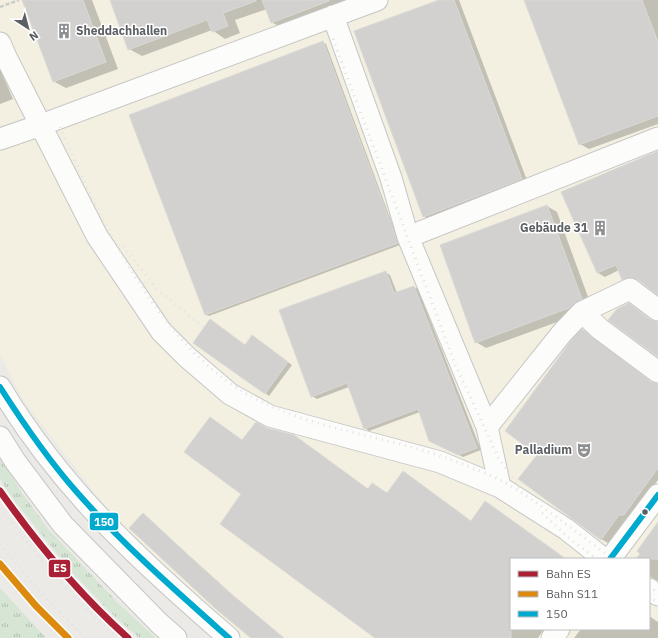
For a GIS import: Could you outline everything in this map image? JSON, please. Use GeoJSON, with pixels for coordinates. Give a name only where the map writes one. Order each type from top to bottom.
{"type":"FeatureCollection","features":[{"type":"Feature","properties":{"kind":"street"},"geometry":{"type":"LineString","coordinates":[[0,139],[377,0]]}},
{"type":"Feature","properties":{"kind":"street"},"geometry":{"type":"LineString","coordinates":[[334,16],[391,178],[408,238],[487,427],[500,487]]}},
{"type":"Feature","properties":{"kind":"street"},"geometry":{"type":"LineString","coordinates":[[0,42],[6,57],[97,236],[161,331],[187,357],[230,394],[270,416],[440,462],[500,487],[566,529],[603,558]]}},
{"type":"Feature","properties":{"kind":"street"},"geometry":{"type":"LineString","coordinates":[[408,238],[658,138]]}},
{"type":"Feature","properties":{"kind":"street"},"geometry":{"type":"LineString","coordinates":[[487,427],[562,333],[582,312],[630,289],[658,310]]}},
{"type":"Feature","properties":{"kind":"street"},"geometry":{"type":"LineString","coordinates":[[582,312],[600,329],[658,372]]}},
{"type":"Feature","properties":{"kind":"street"},"geometry":{"type":"LineString","coordinates":[[0,387],[22,423],[77,495],[171,588],[229,638]]}},
{"type":"Feature","properties":{"kind":"street"},"geometry":{"type":"LineString","coordinates":[[0,437],[15,461],[63,525],[160,624],[176,638]]}},
{"type":"Feature","properties":{"kind":"street"},"geometry":{"type":"LineString","coordinates":[[611,558],[658,495]]}},
{"type":"Feature","properties":{"kind":"street"},"geometry":{"type":"LineString","coordinates":[[552,638],[558,630]]}},
{"type":"Feature","properties":{"kind":"path"},"geometry":{"type":"LineString","coordinates":[[0,7],[19,0]]}},
{"type":"Feature","properties":{"kind":"shaded area"},"geometry":{"type":"Polygon","coordinates":[[[0,0],[658,0],[658,638],[239,638],[142,550],[97,496],[23,400],[0,354],[0,0]]]}},
{"type":"Feature","properties":{"kind":"green space"},"geometry":{"type":"Polygon","coordinates":[[[0,457],[22,493],[48,529],[118,603],[156,638],[139,638],[109,611],[72,572],[13,499],[0,479],[0,457]]]}},
{"type":"Feature","properties":{"kind":"green space"},"geometry":{"type":"Polygon","coordinates":[[[0,588],[46,638],[0,638],[0,588]]]}},
{"type":"Feature","properties":{"kind":"building","name":"Sheddachhallen"},"geometry":{"type":"Polygon","coordinates":[[[22,0],[83,0],[106,62],[53,82],[22,0]]]}},
{"type":"Feature","properties":{"kind":"building"},"geometry":{"type":"Polygon","coordinates":[[[110,0],[256,1],[223,13],[228,26],[212,32],[207,20],[128,50],[110,0]]]}},
{"type":"Feature","properties":{"kind":"building"},"geometry":{"type":"Polygon","coordinates":[[[262,0],[329,0],[329,1],[271,23],[262,0]]]}},
{"type":"Feature","properties":{"kind":"building"},"geometry":{"type":"Polygon","coordinates":[[[439,0],[454,0],[522,179],[423,217],[354,31],[439,0]]]}},
{"type":"Feature","properties":{"kind":"building"},"geometry":{"type":"Polygon","coordinates":[[[524,0],[642,0],[658,42],[658,116],[579,145],[524,0]]]}},
{"type":"Feature","properties":{"kind":"building"},"geometry":{"type":"Polygon","coordinates":[[[323,41],[398,243],[205,315],[129,115],[323,41]]]}},
{"type":"Feature","properties":{"kind":"building"},"geometry":{"type":"Polygon","coordinates":[[[658,151],[658,295],[637,279],[631,277],[622,280],[616,265],[597,273],[561,192],[658,151]]]}},
{"type":"Feature","properties":{"kind":"building"},"geometry":{"type":"Polygon","coordinates":[[[547,205],[582,299],[569,308],[475,343],[440,245],[547,205]]]}},
{"type":"Feature","properties":{"kind":"building"},"geometry":{"type":"Polygon","coordinates":[[[386,271],[394,293],[414,286],[477,448],[458,455],[429,441],[418,409],[364,429],[347,383],[311,397],[279,310],[386,271]]]}},
{"type":"Feature","properties":{"kind":"building"},"geometry":{"type":"Polygon","coordinates":[[[629,303],[651,320],[658,322],[658,357],[608,320],[617,309],[629,303]]]}},
{"type":"Feature","properties":{"kind":"building"},"geometry":{"type":"Polygon","coordinates":[[[210,319],[245,345],[252,335],[288,362],[265,394],[193,343],[210,319]]]}},
{"type":"Feature","properties":{"kind":"building"},"geometry":{"type":"Polygon","coordinates":[[[582,329],[651,382],[658,384],[658,468],[624,515],[619,515],[601,540],[518,479],[537,455],[505,431],[573,338],[582,329]]]}},
{"type":"Feature","properties":{"kind":"building"},"geometry":{"type":"Polygon","coordinates":[[[210,417],[242,440],[256,422],[267,428],[294,435],[368,489],[372,483],[387,493],[403,471],[471,521],[485,501],[565,558],[510,558],[511,638],[375,638],[220,524],[241,494],[184,452],[210,417]]]}},
{"type":"Feature","properties":{"kind":"building"},"geometry":{"type":"Polygon","coordinates":[[[143,513],[217,582],[284,638],[251,638],[217,610],[129,528],[143,513]]]}},
{"type":"Feature","properties":{"kind":"building"},"geometry":{"type":"Polygon","coordinates":[[[658,522],[658,559],[637,558],[640,554],[637,551],[658,522]]]}},
{"type":"Feature","properties":{"kind":"railway"},"geometry":{"type":"LineString","coordinates":[[333,39],[455,364],[499,459],[522,491]]}},
{"type":"Feature","properties":{"kind":"railway"},"geometry":{"type":"LineString","coordinates":[[60,127],[91,196],[109,231],[149,298],[173,329],[199,357],[227,381],[252,397],[279,410],[335,428],[421,450],[449,459],[491,476],[504,482],[532,500],[612,558]]}},
{"type":"Feature","properties":{"kind":"railway"},"geometry":{"type":"LineString","coordinates":[[123,246],[158,290],[203,327]]}},
{"type":"Feature","properties":{"kind":"railway"},"geometry":{"type":"LineString","coordinates":[[0,509],[61,583],[116,638]]}},
{"type":"Feature","properties":{"kind":"railway"},"geometry":{"type":"LineString","coordinates":[[542,513],[570,539],[596,558]]}},
{"type":"Feature","properties":{"kind":"railway"},"geometry":{"type":"LineString","coordinates":[[0,544],[45,597],[85,638]]}},
{"type":"Feature","properties":{"kind":"railway"},"geometry":{"type":"LineString","coordinates":[[650,587],[658,594]]}},
{"type":"Feature","properties":{"kind":"railway"},"geometry":{"type":"LineString","coordinates":[[650,597],[658,603]]}},
{"type":"Feature","properties":{"kind":"rail line","name":"ES"},"geometry":{"type":"LineString","coordinates":[[0,491],[44,550],[93,604],[128,638]]}},
{"type":"Feature","properties":{"kind":"rail line","name":"S11"},"geometry":{"type":"LineString","coordinates":[[0,564],[36,606],[68,638]]}},
{"type":"Feature","properties":{"kind":"transit line","name":"150"},"geometry":{"type":"LineString","coordinates":[[0,387],[45,453],[93,510],[150,567],[229,638]]}},
{"type":"Feature","properties":{"kind":"transit line","name":"150"},"geometry":{"type":"LineString","coordinates":[[611,558],[658,495]]}},
{"type":"Feature","properties":{"kind":"place","name":"Sheddachhallen"},"geometry":{"type":"Point","coordinates":[64,31]}},
{"type":"Feature","properties":{"kind":"place","name":"Gebäude 31"},"geometry":{"type":"Point","coordinates":[600,228]}},
{"type":"Feature","properties":{"kind":"place","name":"Palladium"},"geometry":{"type":"Point","coordinates":[584,450]}}]}
